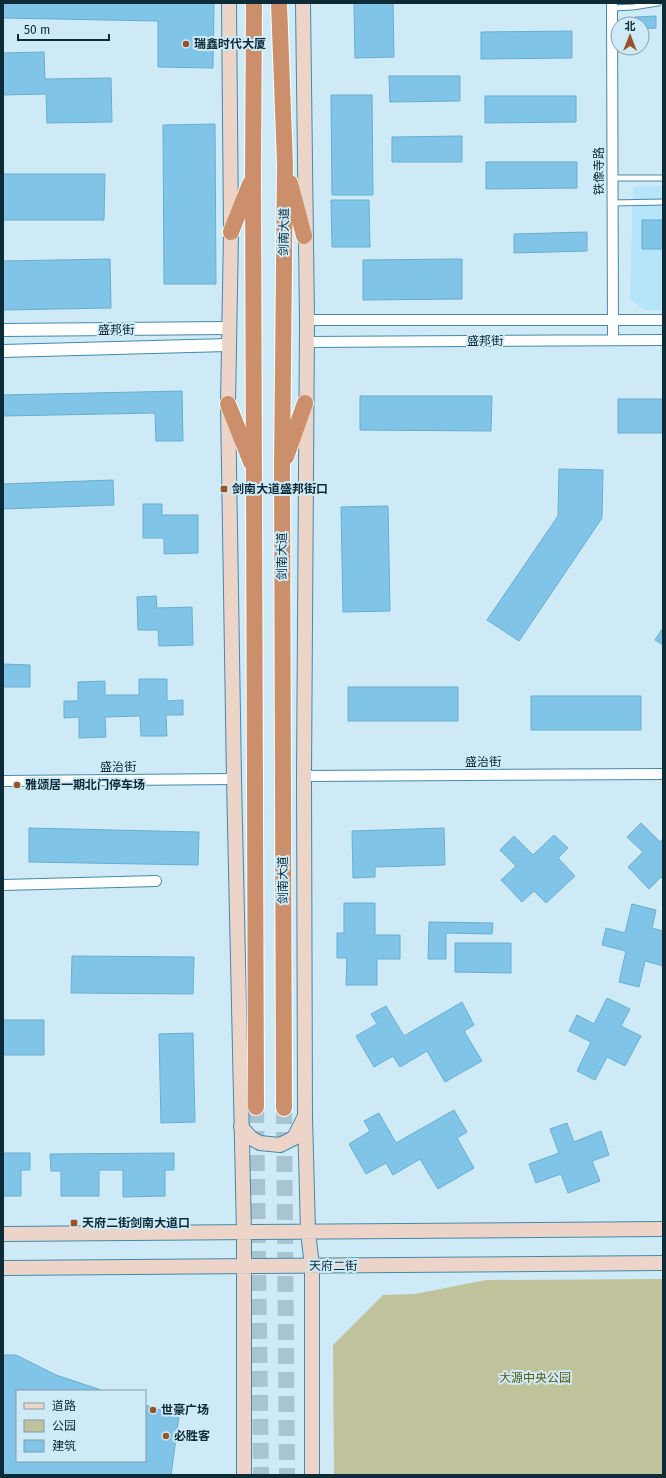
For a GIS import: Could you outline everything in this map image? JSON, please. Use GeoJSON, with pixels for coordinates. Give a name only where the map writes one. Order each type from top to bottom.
{"type":"FeatureCollection","features":[{"type":"Feature","properties":{"kind":"highway"},"geometry":{"type":"LineString","coordinates":[[254,3],[253,175],[256,1107]]}},
{"type":"Feature","properties":{"kind":"highway","name":"剑南大道"},"geometry":{"type":"LineString","coordinates":[[279,3],[285,164],[282,468],[284,1108]]}},
{"type":"Feature","properties":{"kind":"highway"},"geometry":{"type":"LineString","coordinates":[[285,164],[304,236]]}},
{"type":"Feature","properties":{"kind":"highway"},"geometry":{"type":"LineString","coordinates":[[231,232],[253,175]]}},
{"type":"Feature","properties":{"kind":"highway"},"geometry":{"type":"LineString","coordinates":[[228,404],[254,469]]}},
{"type":"Feature","properties":{"kind":"highway"},"geometry":{"type":"LineString","coordinates":[[282,468],[305,404]]}},
{"type":"Feature","properties":{"kind":"main road"},"geometry":{"type":"LineString","coordinates":[[229,3],[231,232],[228,404],[240,1127],[244,1232],[244,1475]]}},
{"type":"Feature","properties":{"kind":"main road"},"geometry":{"type":"LineString","coordinates":[[304,3],[304,236],[307,320],[305,404],[304,776],[305,1116],[308,1232],[312,1266],[312,1475]]}},
{"type":"Feature","properties":{"kind":"main road"},"geometry":{"type":"LineString","coordinates":[[240,1127],[251,1138],[260,1143],[280,1145],[294,1138],[305,1116]]}},
{"type":"Feature","properties":{"kind":"main road"},"geometry":{"type":"LineString","coordinates":[[3,1234],[663,1229]]}},
{"type":"Feature","properties":{"kind":"main road","name":"天府二街"},"geometry":{"type":"LineString","coordinates":[[3,1268],[663,1263]]}},
{"type":"Feature","properties":{"kind":"street","name":"铁像寺路"},"geometry":{"type":"LineString","coordinates":[[612,6],[613,340]]}},
{"type":"Feature","properties":{"kind":"street","name":"盛邦街"},"geometry":{"type":"LineString","coordinates":[[307,320],[663,320]]}},
{"type":"Feature","properties":{"kind":"street","name":"盛邦街"},"geometry":{"type":"LineString","coordinates":[[3,330],[229,328]]}},
{"type":"Feature","properties":{"kind":"street","name":"盛邦街"},"geometry":{"type":"LineString","coordinates":[[306,342],[663,340]]}},
{"type":"Feature","properties":{"kind":"street","name":"盛邦街"},"geometry":{"type":"LineString","coordinates":[[3,351],[228,345]]}},
{"type":"Feature","properties":{"kind":"street","name":"盛治街"},"geometry":{"type":"LineString","coordinates":[[304,776],[663,774]]}},
{"type":"Feature","properties":{"kind":"street","name":"盛治街"},"geometry":{"type":"LineString","coordinates":[[3,781],[234,779]]}},
{"type":"Feature","properties":{"kind":"street"},"geometry":{"type":"LineString","coordinates":[[3,885],[156,881]]}},
{"type":"Feature","properties":{"kind":"lane"},"geometry":{"type":"LineString","coordinates":[[612,6],[633,7],[658,3]]}},
{"type":"Feature","properties":{"kind":"lane"},"geometry":{"type":"LineString","coordinates":[[612,178],[663,178]]}},
{"type":"Feature","properties":{"kind":"lane"},"geometry":{"type":"LineString","coordinates":[[612,203],[663,202]]}},
{"type":"Feature","properties":{"kind":"shaded area"},"geometry":{"type":"Polygon","coordinates":[[[663,186],[663,310],[645,310],[630,299],[633,187],[663,186]]]}},
{"type":"Feature","properties":{"kind":"green space","name":"大源中央公园"},"geometry":{"type":"Polygon","coordinates":[[[663,1279],[663,1475],[334,1475],[333,1345],[383,1295],[415,1294],[486,1280],[663,1279]]]}},
{"type":"Feature","properties":{"kind":"building","name":"瑞鑫时代大厦"},"geometry":{"type":"Polygon","coordinates":[[[3,3],[214,3],[213,68],[158,67],[158,21],[3,18],[3,3]]]}},
{"type":"Feature","properties":{"kind":"building"},"geometry":{"type":"Polygon","coordinates":[[[354,3],[393,3],[394,57],[355,58],[354,3]]]}},
{"type":"Feature","properties":{"kind":"building"},"geometry":{"type":"Polygon","coordinates":[[[650,16],[656,16],[656,28],[650,28],[650,16]]]}},
{"type":"Feature","properties":{"kind":"building"},"geometry":{"type":"Polygon","coordinates":[[[572,31],[572,58],[481,59],[481,32],[572,31]]]}},
{"type":"Feature","properties":{"kind":"building"},"geometry":{"type":"Polygon","coordinates":[[[44,52],[45,79],[111,78],[112,122],[47,123],[46,94],[3,95],[3,53],[44,52]]]}},
{"type":"Feature","properties":{"kind":"building"},"geometry":{"type":"Polygon","coordinates":[[[389,76],[460,76],[460,101],[390,102],[389,76]]]}},
{"type":"Feature","properties":{"kind":"building"},"geometry":{"type":"Polygon","coordinates":[[[331,95],[372,95],[373,195],[332,195],[331,95]]]}},
{"type":"Feature","properties":{"kind":"building"},"geometry":{"type":"Polygon","coordinates":[[[485,96],[576,96],[576,122],[485,123],[485,96]]]}},
{"type":"Feature","properties":{"kind":"building"},"geometry":{"type":"Polygon","coordinates":[[[215,124],[216,284],[164,284],[163,125],[215,124]]]}},
{"type":"Feature","properties":{"kind":"building"},"geometry":{"type":"Polygon","coordinates":[[[462,136],[462,162],[392,162],[392,137],[462,136]]]}},
{"type":"Feature","properties":{"kind":"building"},"geometry":{"type":"Polygon","coordinates":[[[486,162],[577,162],[577,188],[486,189],[486,162]]]}},
{"type":"Feature","properties":{"kind":"building"},"geometry":{"type":"Polygon","coordinates":[[[3,174],[105,174],[104,220],[3,220],[3,174]]]}},
{"type":"Feature","properties":{"kind":"building"},"geometry":{"type":"Polygon","coordinates":[[[331,200],[369,200],[370,247],[332,247],[331,200]]]}},
{"type":"Feature","properties":{"kind":"building"},"geometry":{"type":"Polygon","coordinates":[[[642,220],[663,220],[663,249],[642,249],[642,220]]]}},
{"type":"Feature","properties":{"kind":"building"},"geometry":{"type":"Polygon","coordinates":[[[587,232],[587,251],[514,253],[514,234],[587,232]]]}},
{"type":"Feature","properties":{"kind":"building"},"geometry":{"type":"Polygon","coordinates":[[[110,259],[111,308],[3,310],[3,261],[110,259]]]}},
{"type":"Feature","properties":{"kind":"building"},"geometry":{"type":"Polygon","coordinates":[[[462,259],[462,299],[363,300],[363,260],[462,259]]]}},
{"type":"Feature","properties":{"kind":"building"},"geometry":{"type":"Polygon","coordinates":[[[182,391],[183,441],[156,441],[155,413],[3,416],[3,395],[182,391]]]}},
{"type":"Feature","properties":{"kind":"building"},"geometry":{"type":"Polygon","coordinates":[[[360,396],[492,396],[491,431],[360,430],[360,396]]]}},
{"type":"Feature","properties":{"kind":"building"},"geometry":{"type":"Polygon","coordinates":[[[618,399],[663,399],[663,433],[618,433],[618,399]]]}},
{"type":"Feature","properties":{"kind":"building"},"geometry":{"type":"Polygon","coordinates":[[[559,469],[603,470],[602,518],[519,641],[487,620],[558,516],[559,469]]]}},
{"type":"Feature","properties":{"kind":"building"},"geometry":{"type":"Polygon","coordinates":[[[113,480],[114,505],[3,509],[3,484],[113,480]]]}},
{"type":"Feature","properties":{"kind":"building"},"geometry":{"type":"Polygon","coordinates":[[[143,504],[162,504],[162,515],[198,515],[198,553],[164,554],[164,538],[143,538],[143,504]]]}},
{"type":"Feature","properties":{"kind":"building"},"geometry":{"type":"Polygon","coordinates":[[[388,506],[390,611],[343,612],[341,507],[388,506]]]}},
{"type":"Feature","properties":{"kind":"building"},"geometry":{"type":"Polygon","coordinates":[[[156,596],[157,608],[192,607],[193,645],[159,646],[158,630],[138,630],[137,597],[156,596]]]}},
{"type":"Feature","properties":{"kind":"building"},"geometry":{"type":"Polygon","coordinates":[[[663,628],[663,645],[655,640],[663,628]]]}},
{"type":"Feature","properties":{"kind":"building"},"geometry":{"type":"Polygon","coordinates":[[[3,664],[30,665],[30,687],[3,687],[3,664]]]}},
{"type":"Feature","properties":{"kind":"building"},"geometry":{"type":"Polygon","coordinates":[[[139,679],[167,679],[167,701],[183,700],[183,715],[166,715],[167,736],[141,736],[140,716],[105,717],[106,737],[79,738],[79,717],[64,718],[64,701],[78,701],[78,682],[105,681],[105,695],[139,695],[139,679]]]}},
{"type":"Feature","properties":{"kind":"building"},"geometry":{"type":"Polygon","coordinates":[[[348,687],[458,687],[458,721],[348,721],[348,687]]]}},
{"type":"Feature","properties":{"kind":"building"},"geometry":{"type":"Polygon","coordinates":[[[531,696],[641,696],[641,730],[531,730],[531,696]]]}},
{"type":"Feature","properties":{"kind":"building"},"geometry":{"type":"Polygon","coordinates":[[[641,823],[660,842],[663,839],[663,880],[661,877],[649,889],[628,867],[643,852],[627,837],[641,823]]]}},
{"type":"Feature","properties":{"kind":"building"},"geometry":{"type":"Polygon","coordinates":[[[29,828],[199,832],[198,865],[29,862],[29,828]]]}},
{"type":"Feature","properties":{"kind":"building"},"geometry":{"type":"Polygon","coordinates":[[[444,828],[445,865],[375,867],[375,877],[353,878],[352,831],[444,828]]]}},
{"type":"Feature","properties":{"kind":"building"},"geometry":{"type":"Polygon","coordinates":[[[554,835],[568,848],[558,858],[575,876],[546,903],[534,891],[522,902],[501,880],[516,866],[500,850],[514,836],[533,855],[554,835]]]}},
{"type":"Feature","properties":{"kind":"building"},"geometry":{"type":"Polygon","coordinates":[[[344,903],[375,903],[375,935],[400,935],[400,959],[377,959],[377,985],[346,985],[347,958],[337,958],[337,933],[344,933],[344,903]]]}},
{"type":"Feature","properties":{"kind":"building"},"geometry":{"type":"Polygon","coordinates":[[[632,904],[656,910],[652,928],[663,931],[663,966],[645,961],[639,987],[619,982],[626,951],[602,945],[606,928],[625,933],[632,904]]]}},
{"type":"Feature","properties":{"kind":"building"},"geometry":{"type":"Polygon","coordinates":[[[429,922],[493,923],[492,934],[446,933],[446,959],[428,959],[429,922]]]}},
{"type":"Feature","properties":{"kind":"building"},"geometry":{"type":"Polygon","coordinates":[[[455,943],[511,943],[511,973],[455,972],[455,943]]]}},
{"type":"Feature","properties":{"kind":"building"},"geometry":{"type":"Polygon","coordinates":[[[72,956],[194,957],[193,994],[71,993],[72,956]]]}},
{"type":"Feature","properties":{"kind":"building"},"geometry":{"type":"Polygon","coordinates":[[[607,998],[630,1009],[621,1026],[641,1036],[625,1066],[607,1057],[595,1080],[577,1071],[591,1042],[569,1031],[577,1015],[594,1024],[607,998]]]}},
{"type":"Feature","properties":{"kind":"building"},"geometry":{"type":"Polygon","coordinates":[[[462,1002],[474,1025],[464,1031],[482,1061],[445,1082],[427,1051],[400,1067],[393,1056],[374,1067],[356,1036],[377,1024],[371,1014],[386,1006],[404,1036],[462,1002]]]}},
{"type":"Feature","properties":{"kind":"building"},"geometry":{"type":"Polygon","coordinates":[[[3,1020],[44,1020],[44,1055],[3,1055],[3,1020]]]}},
{"type":"Feature","properties":{"kind":"building"},"geometry":{"type":"Polygon","coordinates":[[[193,1033],[195,1122],[161,1123],[159,1034],[193,1033]]]}},
{"type":"Feature","properties":{"kind":"building"},"geometry":{"type":"Polygon","coordinates":[[[454,1110],[467,1132],[457,1138],[474,1168],[438,1189],[420,1159],[393,1175],[386,1163],[366,1174],[349,1144],[370,1131],[364,1121],[379,1113],[396,1143],[454,1110]]]}},
{"type":"Feature","properties":{"kind":"building"},"geometry":{"type":"Polygon","coordinates":[[[567,1123],[574,1142],[601,1131],[609,1155],[592,1161],[600,1181],[568,1193],[561,1174],[536,1183],[529,1164],[559,1153],[550,1129],[567,1123]]]}},
{"type":"Feature","properties":{"kind":"building"},"geometry":{"type":"Polygon","coordinates":[[[3,1153],[30,1153],[30,1170],[21,1170],[21,1196],[3,1196],[3,1153]]]}},
{"type":"Feature","properties":{"kind":"building"},"geometry":{"type":"Polygon","coordinates":[[[174,1153],[174,1170],[165,1170],[165,1196],[123,1197],[123,1170],[99,1170],[99,1196],[61,1196],[61,1171],[51,1171],[50,1154],[174,1153]]]}},
{"type":"Feature","properties":{"kind":"building","name":"世豪广场"},"geometry":{"type":"Polygon","coordinates":[[[3,1355],[16,1355],[56,1375],[101,1390],[16,1390],[16,1462],[146,1462],[146,1405],[179,1416],[171,1475],[3,1475],[3,1355]]]}},
{"type":"Feature","properties":{"kind":"tunnel"},"geometry":{"type":"LineString","coordinates":[[256,1107],[261,1475]]}},
{"type":"Feature","properties":{"kind":"tunnel"},"geometry":{"type":"LineString","coordinates":[[284,1108],[287,1475]]}},
{"type":"Feature","properties":{"kind":"place","name":"瑞鑫时代大厦"},"geometry":{"type":"Point","coordinates":[186,44]}},
{"type":"Feature","properties":{"kind":"place","name":"剑南大道盛邦街口"},"geometry":{"type":"Point","coordinates":[224,489]}},
{"type":"Feature","properties":{"kind":"place","name":"雅颂居一期北门停车场"},"geometry":{"type":"Point","coordinates":[17,785]}},
{"type":"Feature","properties":{"kind":"place","name":"天府二街剑南大道口"},"geometry":{"type":"Point","coordinates":[74,1223]}},
{"type":"Feature","properties":{"kind":"place","name":"世豪广场"},"geometry":{"type":"Point","coordinates":[153,1410]}},
{"type":"Feature","properties":{"kind":"place","name":"必胜客"},"geometry":{"type":"Point","coordinates":[166,1436]}}]}
